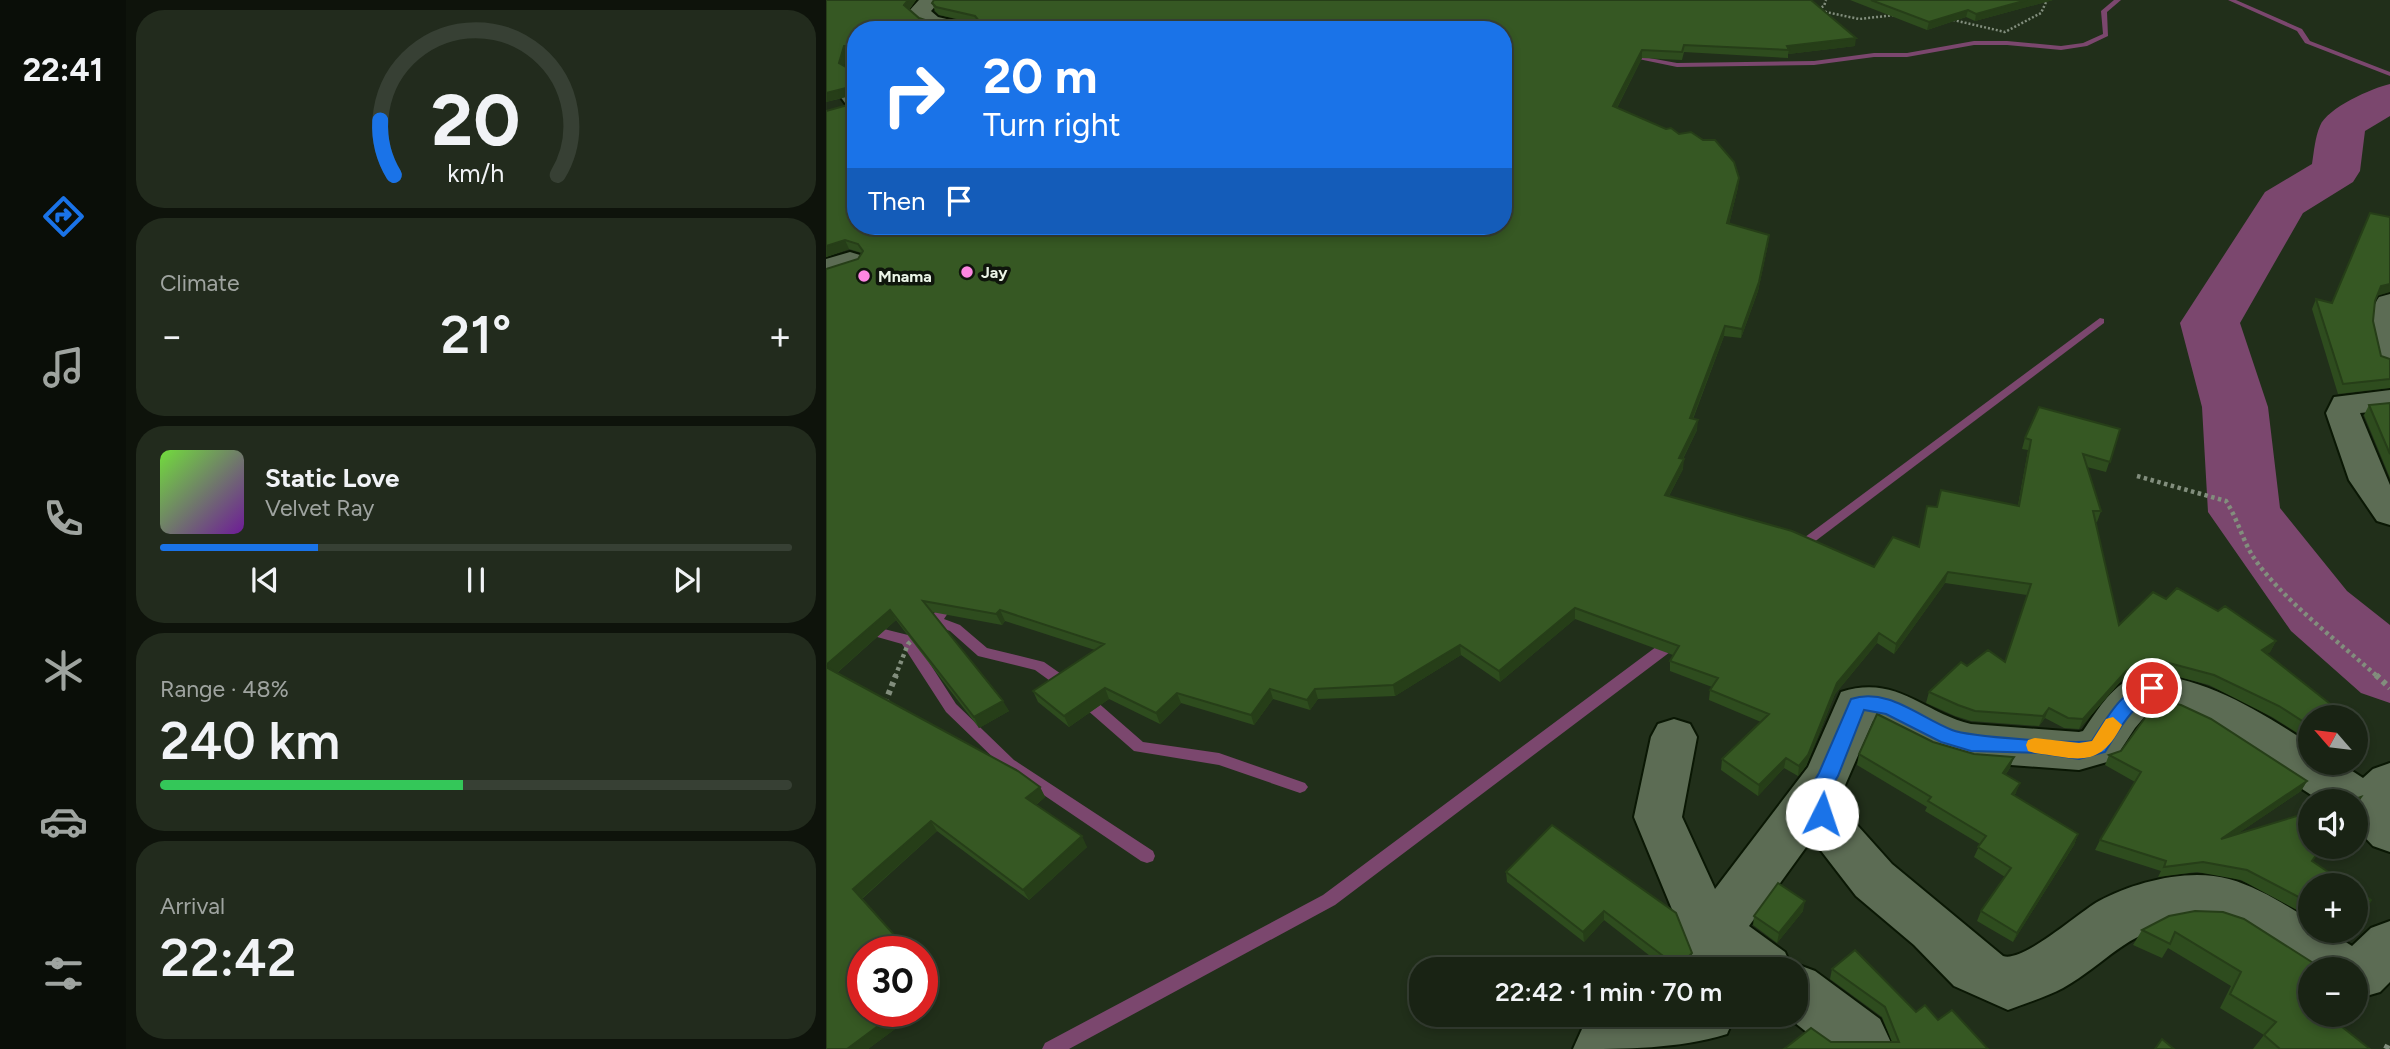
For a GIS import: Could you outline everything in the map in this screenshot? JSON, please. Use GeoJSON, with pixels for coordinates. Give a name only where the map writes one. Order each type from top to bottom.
{"type":"FeatureCollection","features":[{"type":"Feature","properties":{"kind":"street"},"geometry":{"type":"LineString","coordinates":[[927,21],[919,11],[931,0]]}},
{"type":"Feature","properties":{"kind":"street"},"geometry":{"type":"LineString","coordinates":[[2390,303],[2387,319],[2390,358]]}},
{"type":"Feature","properties":{"kind":"street"},"geometry":{"type":"LineString","coordinates":[[2390,400],[2346,404],[2343,412],[2367,480],[2390,512]]}},
{"type":"Feature","properties":{"kind":"street"},"geometry":{"type":"LineString","coordinates":[[1721,957],[1828,776],[1857,704],[1869,702],[1891,708],[1947,737],[1971,743],[2079,751],[2098,747],[2119,715],[2141,691],[2152,688],[2219,712],[2382,806]]}},
{"type":"Feature","properties":{"kind":"street"},"geometry":{"type":"LineString","coordinates":[[1674,737],[1658,817],[1721,957]]}},
{"type":"Feature","properties":{"kind":"street"},"geometry":{"type":"LineString","coordinates":[[1814,798],[1840,838],[1875,881],[1934,929],[1952,950],[1981,976],[2008,984],[2043,970],[2118,918],[2151,905],[2199,898],[2228,902],[2345,957]]}},
{"type":"Feature","properties":{"kind":"street"},"geometry":{"type":"LineString","coordinates":[[1808,999],[1860,1040],[1864,1049]]}},
{"type":"Feature","properties":{"kind":"street"},"geometry":{"type":"LineString","coordinates":[[1602,1049],[1617,1033],[1647,1027]]}},
{"type":"Feature","properties":{"kind":"path"},"geometry":{"type":"LineString","coordinates":[[1817,10],[1824,6],[1826,0]]}},
{"type":"Feature","properties":{"kind":"path"},"geometry":{"type":"LineString","coordinates":[[1944,18],[2005,33],[2041,13],[2047,0]]}},
{"type":"Feature","properties":{"kind":"path"},"geometry":{"type":"LineString","coordinates":[[1807,11],[1817,10],[1859,19],[1901,15]]}},
{"type":"Feature","properties":{"kind":"path"},"geometry":{"type":"LineString","coordinates":[[2137,476],[2225,501],[2236,516],[2251,553],[2269,577],[2390,688]]}},
{"type":"Feature","properties":{"kind":"path"},"geometry":{"type":"LineString","coordinates":[[880,713],[908,644],[918,636]]}},
{"type":"Feature","properties":{"kind":"path"},"geometry":{"type":"LineString","coordinates":[[2386,1049],[2390,1041]]}},
{"type":"Feature","properties":{"kind":"building"},"geometry":{"type":"Polygon","coordinates":[[[826,0],[908,0],[904,5],[919,18],[928,21],[847,21],[847,46],[844,46],[839,63],[847,68],[847,88],[826,93],[826,0]]]}},
{"type":"Feature","properties":{"kind":"building"},"geometry":{"type":"Polygon","coordinates":[[[934,0],[1811,0],[1856,38],[1787,46],[1789,50],[1684,45],[1682,52],[1642,50],[1613,106],[1666,129],[1671,128],[1679,134],[1691,132],[1703,140],[1715,140],[1734,162],[1739,178],[1727,223],[1769,235],[1759,282],[1742,329],[1725,326],[1690,418],[1698,420],[1679,458],[1684,459],[1665,495],[1792,531],[1874,567],[1893,537],[1919,547],[1927,506],[1937,507],[1941,490],[2019,506],[2031,440],[2025,438],[2039,407],[2120,429],[2110,462],[2083,454],[2101,511],[2093,511],[2119,625],[2153,592],[2166,599],[2177,588],[2218,611],[2225,606],[2276,641],[2262,650],[2332,705],[2298,705],[2298,718],[2279,706],[2214,675],[2169,663],[2145,661],[2126,671],[2083,719],[2068,718],[2049,708],[2043,716],[1975,711],[1929,692],[1961,662],[1967,666],[1988,650],[2005,662],[2031,584],[1948,572],[1896,644],[1879,633],[1837,683],[1808,755],[1799,766],[1786,758],[1759,785],[1722,759],[1769,714],[1710,690],[1718,678],[1670,661],[1679,646],[1575,608],[1499,671],[1460,645],[1393,685],[1315,689],[1307,700],[1270,689],[1251,715],[1177,693],[1156,713],[1105,688],[1064,716],[1033,691],[1104,644],[1000,610],[996,614],[923,601],[1003,701],[974,717],[890,610],[826,665],[826,269],[858,259],[863,251],[858,244],[845,240],[826,246],[826,111],[847,105],[847,235],[1512,235],[1512,21],[979,21],[975,16],[936,7],[932,3],[934,0]]]}},
{"type":"Feature","properties":{"kind":"building"},"geometry":{"type":"Polygon","coordinates":[[[1871,0],[2027,0],[1976,14],[1968,10],[1929,22],[1871,0]]]}},
{"type":"Feature","properties":{"kind":"building"},"geometry":{"type":"Polygon","coordinates":[[[2370,213],[2390,217],[2390,284],[2381,286],[2375,301],[2373,321],[2381,356],[2390,359],[2390,379],[2343,384],[2316,299],[2332,303],[2370,213]]]}},
{"type":"Feature","properties":{"kind":"building"},"geometry":{"type":"Polygon","coordinates":[[[2390,403],[2390,454],[2369,405],[2390,403]]]}},
{"type":"Feature","properties":{"kind":"building"},"geometry":{"type":"Polygon","coordinates":[[[826,667],[1018,771],[1040,787],[1026,798],[1082,836],[1023,890],[931,821],[853,889],[895,936],[847,936],[847,1027],[877,1027],[847,1049],[826,1049],[826,667]]]}},
{"type":"Feature","properties":{"kind":"building"},"geometry":{"type":"Polygon","coordinates":[[[2158,700],[2181,705],[2211,719],[2307,781],[2221,839],[2298,816],[2298,859],[2313,859],[2312,861],[2330,873],[2298,873],[2298,897],[2247,870],[2203,862],[2164,867],[2166,861],[2100,840],[2141,772],[2109,755],[2121,751],[2158,700]]]}},
{"type":"Feature","properties":{"kind":"building"},"geometry":{"type":"Polygon","coordinates":[[[1877,714],[1933,742],[1974,754],[2014,757],[2003,773],[2020,783],[2012,794],[2078,834],[2017,933],[1981,911],[2011,868],[1978,847],[1986,836],[1928,801],[1931,797],[1859,754],[1877,714]]]}},
{"type":"Feature","properties":{"kind":"building"},"geometry":{"type":"Polygon","coordinates":[[[1552,825],[1676,913],[1692,953],[1689,957],[1665,957],[1604,911],[1583,932],[1506,872],[1552,825]]]}},
{"type":"Feature","properties":{"kind":"building"},"geometry":{"type":"Polygon","coordinates":[[[1778,883],[1805,901],[1779,933],[1754,916],[1778,883]]]}},
{"type":"Feature","properties":{"kind":"building"},"geometry":{"type":"Polygon","coordinates":[[[2195,911],[2223,912],[2244,919],[2304,957],[2298,957],[2298,1027],[2342,1027],[2370,1049],[2280,1049],[2264,1035],[2276,1022],[2230,994],[2241,972],[2175,932],[2170,944],[2142,930],[2169,916],[2195,911]]]}},
{"type":"Feature","properties":{"kind":"building"},"geometry":{"type":"Polygon","coordinates":[[[1855,950],[1916,1012],[1925,1005],[1938,1020],[1952,1010],[1988,1049],[1784,1049],[1811,1028],[1831,1042],[1899,1042],[1885,1007],[1832,969],[1855,950]]]}},
{"type":"Feature","properties":{"kind":"building"},"geometry":{"type":"Polygon","coordinates":[[[2162,1039],[2174,1049],[2155,1049],[2162,1039]]]}},
{"type":"Feature","properties":{"kind":"waterway"},"geometry":{"type":"LineString","coordinates":[[1627,56],[1677,65],[1814,63],[1874,55],[1907,55],[1974,43],[2061,48],[2085,45],[2106,35],[2104,11],[2118,0]]}},
{"type":"Feature","properties":{"kind":"waterway"},"geometry":{"type":"LineString","coordinates":[[2231,0],[2300,30],[2307,42],[2390,74]]}},
{"type":"Feature","properties":{"kind":"waterway"},"geometry":{"type":"LineString","coordinates":[[2390,97],[2343,125],[2335,171],[2283,203],[2210,323],[2235,407],[2244,512],[2319,611],[2390,671]]}},
{"type":"Feature","properties":{"kind":"waterway"},"geometry":{"type":"LineString","coordinates":[[1797,549],[2100,321]]}},
{"type":"Feature","properties":{"kind":"waterway"},"geometry":{"type":"LineString","coordinates":[[949,601],[936,621],[955,628],[983,652],[1039,666],[1069,687]]}},
{"type":"Feature","properties":{"kind":"waterway"},"geometry":{"type":"LineString","coordinates":[[868,630],[907,640],[951,708],[1009,764],[1147,856]]}},
{"type":"Feature","properties":{"kind":"waterway"},"geometry":{"type":"LineString","coordinates":[[1051,1049],[1329,900],[1673,642]]}},
{"type":"Feature","properties":{"kind":"waterway"},"geometry":{"type":"LineString","coordinates":[[1083,698],[1139,747],[1219,759],[1300,787]]}},
{"type":"Feature","properties":{"kind":"slow traffic"},"geometry":{"type":"LineString","coordinates":[[2035,745],[2079,751],[2098,747],[2113,725]]}},
{"type":"Feature","properties":{"kind":"place","name":"Jay"},"geometry":{"type":"Point","coordinates":[967,272]}},
{"type":"Feature","properties":{"kind":"place","name":"Mnama"},"geometry":{"type":"Point","coordinates":[864,276]}},
{"type":"Feature","properties":{"kind":"route"},"geometry":{"type":"LineString","coordinates":[[1822,814],[1814,798],[1828,776],[1857,704],[1869,702],[1891,708],[1947,737],[1971,743],[2079,751],[2098,747],[2119,715],[2141,691],[2152,688]]}}]}
